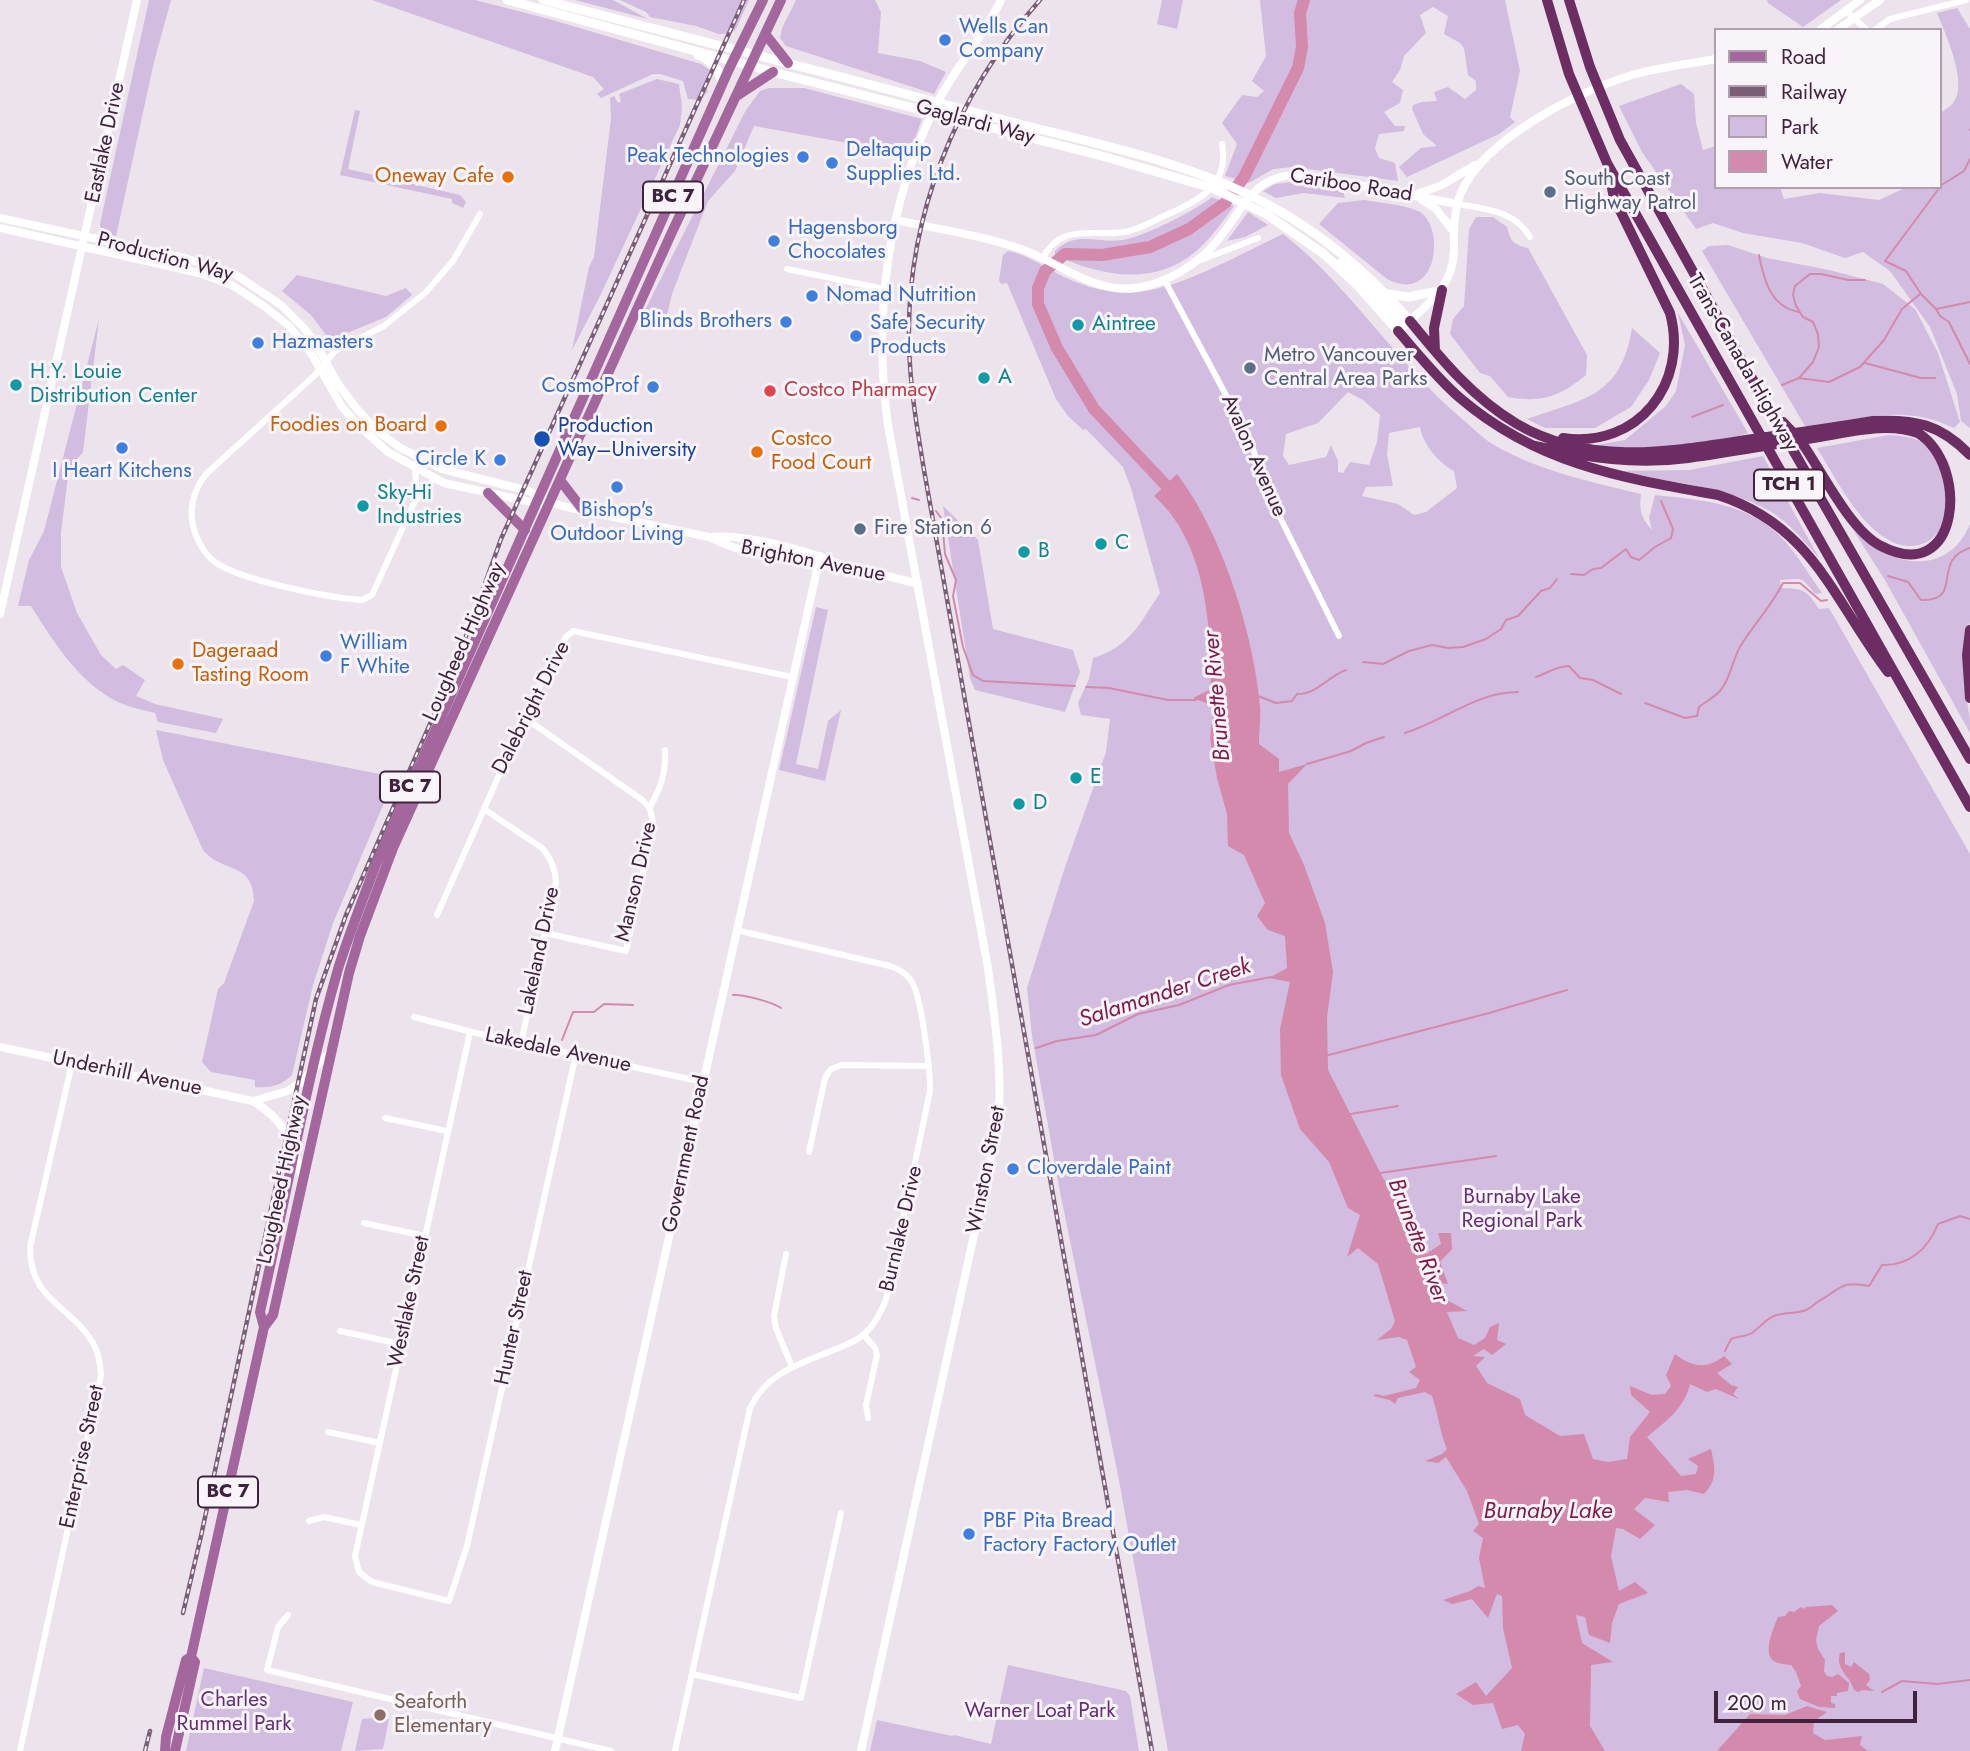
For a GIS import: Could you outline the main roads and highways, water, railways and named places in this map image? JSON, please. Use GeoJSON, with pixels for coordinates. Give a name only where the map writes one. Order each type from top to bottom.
{"type":"FeatureCollection","features":[{"type":"Feature","properties":{"kind":"highway","name":"Trans-Canada Highway"},"geometry":{"type":"LineString","coordinates":[[1547,0],[1569,74],[1607,163],[1970,807]]}},
{"type":"Feature","properties":{"kind":"highway","name":"Trans-Canada Highway"},"geometry":{"type":"LineString","coordinates":[[1569,0],[1590,67],[1620,140],[1970,759]]}},
{"type":"Feature","properties":{"kind":"highway"},"geometry":{"type":"LineString","coordinates":[[1535,433],[1581,439],[1605,436],[1627,427],[1645,413],[1660,396],[1673,366],[1675,342],[1670,313],[1614,198],[1607,163]]}},
{"type":"Feature","properties":{"kind":"highway"},"geometry":{"type":"LineString","coordinates":[[1435,351],[1434,328],[1442,290]]}},
{"type":"Feature","properties":{"kind":"highway"},"geometry":{"type":"LineString","coordinates":[[1409,321],[1472,390],[1499,412],[1535,433],[1570,445],[1624,454],[1665,452],[1736,446],[1873,421],[1917,422],[1945,433],[1970,454]]}},
{"type":"Feature","properties":{"kind":"highway"},"geometry":{"type":"LineString","coordinates":[[1398,331],[1433,372],[1460,398],[1503,428],[1536,446],[1606,474],[1735,500],[1773,520],[1814,562],[1872,651],[1910,702]]}},
{"type":"Feature","properties":{"kind":"highway"},"geometry":{"type":"LineString","coordinates":[[1769,407],[1802,443],[1859,527],[1878,545],[1904,553],[1921,552],[1939,546],[1955,533]]}},
{"type":"Feature","properties":{"kind":"highway"},"geometry":{"type":"LineString","coordinates":[[1818,433],[1904,430],[1928,438],[1952,457]]}},
{"type":"Feature","properties":{"kind":"highway"},"geometry":{"type":"LineString","coordinates":[[1536,446],[1580,456],[1631,462],[1686,458],[1736,446]]}},
{"type":"Feature","properties":{"kind":"highway"},"geometry":{"type":"LineString","coordinates":[[1970,630],[1967,655],[1970,698]]}},
{"type":"Feature","properties":{"kind":"main road","name":"Gaglardi Way"},"geometry":{"type":"LineString","coordinates":[[507,0],[667,43],[735,56]]}},
{"type":"Feature","properties":{"kind":"main road","name":"Gaglardi Way"},"geometry":{"type":"LineString","coordinates":[[543,0],[754,61],[788,63],[986,115],[1191,176]]}},
{"type":"Feature","properties":{"kind":"main road","name":"Lougheed Highway"},"geometry":{"type":"LineString","coordinates":[[264,1327],[260,1312],[314,1069],[339,967],[376,864],[722,85],[763,0]]}},
{"type":"Feature","properties":{"kind":"main road","name":"Lougheed Highway"},"geometry":{"type":"LineString","coordinates":[[165,1751],[166,1737],[186,1660],[191,1657],[264,1327],[273,1315],[349,973],[377,887],[672,232],[781,0]]}},
{"type":"Feature","properties":{"kind":"main road"},"geometry":{"type":"LineString","coordinates":[[766,35],[788,63]]}},
{"type":"Feature","properties":{"kind":"main road"},"geometry":{"type":"LineString","coordinates":[[667,43],[705,58],[717,69],[722,85]]}},
{"type":"Feature","properties":{"kind":"main road","name":"Gaglardi Way"},"geometry":{"type":"LineString","coordinates":[[754,61],[773,72],[1233,187],[1324,254],[1358,286],[1398,331]]}},
{"type":"Feature","properties":{"kind":"main road"},"geometry":{"type":"LineString","coordinates":[[738,95],[773,72]]}},
{"type":"Feature","properties":{"kind":"main road","name":"Gaglardi Way"},"geometry":{"type":"LineString","coordinates":[[1264,208],[1308,228],[1344,254],[1387,294],[1409,321]]}},
{"type":"Feature","properties":{"kind":"main road"},"geometry":{"type":"LineString","coordinates":[[1324,254],[1356,274],[1398,319],[1409,321]]}},
{"type":"Feature","properties":{"kind":"main road"},"geometry":{"type":"LineString","coordinates":[[1387,294],[1409,297],[1442,290]]}},
{"type":"Feature","properties":{"kind":"main road"},"geometry":{"type":"LineString","coordinates":[[560,480],[583,510]]}},
{"type":"Feature","properties":{"kind":"main road"},"geometry":{"type":"LineString","coordinates":[[488,493],[525,530]]}},
{"type":"Feature","properties":{"kind":"main road","name":"Lougheed Highway"},"geometry":{"type":"LineString","coordinates":[[175,1751],[195,1662],[191,1657]]}},
{"type":"Feature","properties":{"kind":"main road"},"geometry":{"type":"LineString","coordinates":[[159,1751],[166,1737]]}},
{"type":"Feature","properties":{"kind":"water","name":"Burnaby Lake"},"geometry":{"type":"Polygon","coordinates":[[[1177,474],[1208,524],[1243,616],[1257,678],[1259,744],[1279,759],[1279,772],[1307,764],[1288,784],[1289,833],[1325,923],[1333,972],[1327,1017],[1328,1070],[1384,1180],[1403,1191],[1394,1206],[1402,1226],[1428,1236],[1422,1244],[1426,1254],[1441,1244],[1438,1233],[1451,1233],[1452,1249],[1440,1262],[1448,1284],[1430,1282],[1445,1299],[1467,1311],[1447,1312],[1458,1338],[1474,1345],[1485,1338],[1490,1327],[1499,1323],[1497,1340],[1506,1344],[1492,1355],[1484,1349],[1473,1356],[1485,1357],[1476,1366],[1487,1383],[1520,1399],[1525,1415],[1560,1436],[1584,1434],[1593,1459],[1608,1462],[1627,1459],[1630,1437],[1650,1412],[1631,1395],[1630,1386],[1652,1395],[1665,1394],[1671,1386],[1666,1375],[1675,1354],[1693,1364],[1705,1365],[1724,1356],[1732,1364],[1717,1373],[1731,1385],[1738,1387],[1733,1394],[1739,1399],[1716,1389],[1707,1392],[1690,1384],[1679,1408],[1647,1437],[1681,1476],[1696,1474],[1698,1466],[1688,1459],[1711,1449],[1714,1468],[1712,1483],[1704,1494],[1687,1490],[1668,1492],[1669,1502],[1645,1498],[1634,1509],[1655,1525],[1640,1539],[1616,1528],[1611,1556],[1619,1591],[1635,1582],[1648,1593],[1619,1604],[1612,1623],[1610,1643],[1589,1635],[1585,1617],[1576,1615],[1582,1643],[1613,1662],[1591,1665],[1590,1726],[1605,1751],[1521,1751],[1525,1734],[1518,1725],[1502,1729],[1493,1703],[1473,1705],[1456,1694],[1476,1682],[1486,1696],[1512,1668],[1503,1628],[1502,1596],[1497,1594],[1488,1618],[1472,1599],[1452,1604],[1443,1600],[1478,1586],[1485,1588],[1479,1558],[1483,1538],[1473,1531],[1479,1524],[1467,1491],[1446,1457],[1438,1463],[1425,1461],[1447,1449],[1432,1396],[1425,1392],[1398,1398],[1395,1404],[1373,1396],[1416,1388],[1420,1380],[1409,1372],[1416,1367],[1407,1340],[1399,1337],[1377,1340],[1391,1329],[1395,1321],[1378,1264],[1358,1248],[1347,1257],[1360,1215],[1348,1208],[1329,1162],[1300,1129],[1281,1075],[1280,1029],[1290,982],[1269,978],[1287,968],[1285,936],[1268,930],[1257,916],[1265,903],[1244,855],[1228,846],[1227,814],[1210,738],[1214,706],[1193,698],[1211,689],[1207,611],[1202,585],[1185,536],[1154,496],[1177,474]]]}},
{"type":"Feature","properties":{"kind":"water"},"geometry":{"type":"Polygon","coordinates":[[[1832,1605],[1838,1611],[1819,1626],[1816,1640],[1825,1660],[1824,1671],[1827,1676],[1838,1674],[1849,1683],[1848,1691],[1831,1696],[1831,1703],[1835,1704],[1835,1708],[1819,1707],[1800,1699],[1797,1691],[1801,1686],[1796,1672],[1791,1665],[1774,1661],[1769,1652],[1778,1617],[1801,1607],[1805,1609],[1832,1605]]]}},
{"type":"Feature","properties":{"kind":"water"},"geometry":{"type":"Polygon","coordinates":[[[1845,1652],[1845,1664],[1851,1667],[1854,1662],[1869,1674],[1870,1680],[1866,1685],[1874,1691],[1854,1690],[1840,1664],[1840,1653],[1845,1652]]]}},
{"type":"Feature","properties":{"kind":"water"},"geometry":{"type":"Polygon","coordinates":[[[1807,1706],[1827,1712],[1814,1721],[1813,1733],[1825,1740],[1862,1736],[1860,1745],[1868,1751],[1717,1751],[1750,1714],[1785,1715],[1807,1706]]]}},
{"type":"Feature","properties":{"kind":"waterway","name":"Brunette River"},"geometry":{"type":"LineString","coordinates":[[1176,496],[1094,409],[1057,348],[1038,304],[1038,288],[1045,271],[1065,254],[1102,255],[1150,247],[1189,229],[1225,203],[1244,177],[1298,68],[1302,47],[1300,13],[1304,0]]}},
{"type":"Feature","properties":{"kind":"waterway"},"geometry":{"type":"LineString","coordinates":[[1942,185],[1964,171],[1970,159]]}},
{"type":"Feature","properties":{"kind":"waterway"},"geometry":{"type":"LineString","coordinates":[[1939,189],[1885,261],[1906,271],[1921,294],[1936,309],[1970,302]]}},
{"type":"Feature","properties":{"kind":"waterway"},"geometry":{"type":"LineString","coordinates":[[1759,255],[1766,283],[1775,299],[1789,309],[1799,312]]}},
{"type":"Feature","properties":{"kind":"waterway"},"geometry":{"type":"LineString","coordinates":[[1799,378],[1813,362],[1819,347],[1813,322],[1803,317],[1796,306],[1793,295],[1795,286],[1810,274],[1865,280]]}},
{"type":"Feature","properties":{"kind":"waterway"},"geometry":{"type":"LineString","coordinates":[[1782,385],[1799,378],[1829,382],[1860,367],[1884,340],[1902,309],[1920,294]]}},
{"type":"Feature","properties":{"kind":"waterway"},"geometry":{"type":"LineString","coordinates":[[1936,309],[1940,316],[1949,322],[1970,364]]}},
{"type":"Feature","properties":{"kind":"waterway"},"geometry":{"type":"LineString","coordinates":[[1865,363],[1921,378],[1935,378]]}},
{"type":"Feature","properties":{"kind":"waterway"},"geometry":{"type":"LineString","coordinates":[[1692,417],[1723,405]]}},
{"type":"Feature","properties":{"kind":"waterway"},"geometry":{"type":"LineString","coordinates":[[912,498],[919,500]]}},
{"type":"Feature","properties":{"kind":"waterway"},"geometry":{"type":"LineString","coordinates":[[1571,574],[1584,575],[1593,569],[1601,568],[1626,549],[1631,557],[1639,560],[1671,538],[1673,529],[1661,501]]}},
{"type":"Feature","properties":{"kind":"waterway"},"geometry":{"type":"LineString","coordinates":[[936,511],[942,519],[945,554],[956,580],[953,596],[963,647],[973,675],[983,681],[1075,686]]}},
{"type":"Feature","properties":{"kind":"waterway"},"geometry":{"type":"LineString","coordinates":[[1888,576],[1908,582],[1921,600],[1934,599],[1942,594],[1945,588],[1952,561],[1958,554],[1970,548]]}},
{"type":"Feature","properties":{"kind":"waterway"},"geometry":{"type":"LineString","coordinates":[[1363,662],[1383,664],[1409,651],[1432,645],[1463,647],[1486,639],[1501,629],[1506,620],[1518,616],[1541,591],[1550,588],[1557,579]]}},
{"type":"Feature","properties":{"kind":"waterway"},"geometry":{"type":"LineString","coordinates":[[1645,703],[1685,718],[1697,716],[1699,707],[1724,685],[1739,648],[1783,583],[1800,583],[1821,601],[1827,600]]}},
{"type":"Feature","properties":{"kind":"waterway"},"geometry":{"type":"LineString","coordinates":[[1536,677],[1556,668],[1569,666],[1580,678],[1593,680],[1621,694]]}},
{"type":"Feature","properties":{"kind":"waterway"},"geometry":{"type":"LineString","coordinates":[[1258,696],[1276,703],[1292,701],[1297,694],[1311,691],[1346,670]]}},
{"type":"Feature","properties":{"kind":"waterway"},"geometry":{"type":"LineString","coordinates":[[1086,687],[1109,688],[1168,700],[1196,700]]}},
{"type":"Feature","properties":{"kind":"waterway"},"geometry":{"type":"LineString","coordinates":[[1405,733],[1474,702],[1503,693],[1518,692]]}},
{"type":"Feature","properties":{"kind":"waterway"},"geometry":{"type":"LineString","coordinates":[[1307,764],[1351,751],[1384,737]]}},
{"type":"Feature","properties":{"kind":"waterway","name":"Salamander Creek"},"geometry":{"type":"LineString","coordinates":[[1036,1048],[1057,1041],[1096,1035],[1138,1014],[1179,1005],[1229,985],[1271,977]]}},
{"type":"Feature","properties":{"kind":"waterway"},"geometry":{"type":"LineString","coordinates":[[1325,1056],[1567,990]]}},
{"type":"Feature","properties":{"kind":"waterway","name":"Salamander Creek"},"geometry":{"type":"LineString","coordinates":[[733,995],[757,999],[781,1008]]}},
{"type":"Feature","properties":{"kind":"waterway","name":"Salamander Creek"},"geometry":{"type":"LineString","coordinates":[[562,1040],[573,1012],[594,1012],[604,1004],[633,1005]]}},
{"type":"Feature","properties":{"kind":"waterway"},"geometry":{"type":"LineString","coordinates":[[1351,1114],[1398,1106]]}},
{"type":"Feature","properties":{"kind":"waterway"},"geometry":{"type":"LineString","coordinates":[[1380,1173],[1496,1156]]}},
{"type":"Feature","properties":{"kind":"waterway"},"geometry":{"type":"LineString","coordinates":[[1725,1351],[1731,1339],[1752,1333],[1774,1316],[1808,1309],[1846,1285],[1869,1286],[1882,1265],[1901,1263],[1923,1248],[1938,1224],[1960,1216],[1970,1219]]}},
{"type":"Feature","properties":{"kind":"waterway"},"geometry":{"type":"LineString","coordinates":[[1882,1692],[1902,1681],[1937,1684],[1970,1680]]}},
{"type":"Feature","properties":{"kind":"railway"},"geometry":{"type":"LineString","coordinates":[[183,1613],[316,999],[346,915],[455,667],[501,539],[744,0]]}},
{"type":"Feature","properties":{"kind":"railway"},"geometry":{"type":"LineString","coordinates":[[1040,0],[1010,37],[984,76],[961,117],[942,160],[927,204],[916,250],[910,297],[910,360],[924,470],[1152,1751]]}},
{"type":"Feature","properties":{"kind":"railway"},"geometry":{"type":"LineString","coordinates":[[145,1751],[150,1731]]}},
{"type":"Feature","properties":{"kind":"place","name":"Wells Can Company"},"geometry":{"type":"Point","coordinates":[945,40]}},
{"type":"Feature","properties":{"kind":"place","name":"Peak Technologies"},"geometry":{"type":"Point","coordinates":[803,157]}},
{"type":"Feature","properties":{"kind":"place","name":"Deltaquip Supplies Ltd."},"geometry":{"type":"Point","coordinates":[832,163]}},
{"type":"Feature","properties":{"kind":"place","name":"Oneway Cafe"},"geometry":{"type":"Point","coordinates":[508,177]}},
{"type":"Feature","properties":{"kind":"place","name":"South Coast Highway Patrol"},"geometry":{"type":"Point","coordinates":[1550,192]}},
{"type":"Feature","properties":{"kind":"place","name":"Hagensborg Chocolates"},"geometry":{"type":"Point","coordinates":[774,241]}},
{"type":"Feature","properties":{"kind":"place","name":"Nomad Nutrition"},"geometry":{"type":"Point","coordinates":[812,296]}},
{"type":"Feature","properties":{"kind":"place","name":"Blinds Brothers"},"geometry":{"type":"Point","coordinates":[786,322]}},
{"type":"Feature","properties":{"kind":"place","name":"Aintree"},"geometry":{"type":"Point","coordinates":[1078,325]}},
{"type":"Feature","properties":{"kind":"place","name":"Safe Security Products"},"geometry":{"type":"Point","coordinates":[856,336]}},
{"type":"Feature","properties":{"kind":"place","name":"Hazmasters"},"geometry":{"type":"Point","coordinates":[258,343]}},
{"type":"Feature","properties":{"kind":"place","name":"Metro Vancouver Central Area Parks"},"geometry":{"type":"Point","coordinates":[1250,368]}},
{"type":"Feature","properties":{"kind":"place","name":"A"},"geometry":{"type":"Point","coordinates":[984,378]}},
{"type":"Feature","properties":{"kind":"place","name":"H.Y. Louie Distribution Center"},"geometry":{"type":"Point","coordinates":[16,385]}},
{"type":"Feature","properties":{"kind":"place","name":"CosmoProf"},"geometry":{"type":"Point","coordinates":[653,387]}},
{"type":"Feature","properties":{"kind":"place","name":"Costco Pharmacy"},"geometry":{"type":"Point","coordinates":[770,391]}},
{"type":"Feature","properties":{"kind":"place","name":"Foodies on Board"},"geometry":{"type":"Point","coordinates":[441,426]}},
{"type":"Feature","properties":{"kind":"place","name":"Production Way–University"},"geometry":{"type":"Point","coordinates":[542,439]}},
{"type":"Feature","properties":{"kind":"place","name":"I Heart Kitchens"},"geometry":{"type":"Point","coordinates":[122,448]}},
{"type":"Feature","properties":{"kind":"place","name":"Costco Food Court"},"geometry":{"type":"Point","coordinates":[757,452]}},
{"type":"Feature","properties":{"kind":"place","name":"Circle K"},"geometry":{"type":"Point","coordinates":[500,460]}},
{"type":"Feature","properties":{"kind":"place","name":"Bishop's Outdoor Living"},"geometry":{"type":"Point","coordinates":[617,487]}},
{"type":"Feature","properties":{"kind":"place","name":"Sky-Hi Industries"},"geometry":{"type":"Point","coordinates":[363,506]}},
{"type":"Feature","properties":{"kind":"place","name":"Fire Station 6"},"geometry":{"type":"Point","coordinates":[860,529]}},
{"type":"Feature","properties":{"kind":"place","name":"C"},"geometry":{"type":"Point","coordinates":[1101,544]}},
{"type":"Feature","properties":{"kind":"place","name":"B"},"geometry":{"type":"Point","coordinates":[1024,552]}},
{"type":"Feature","properties":{"kind":"place","name":"William F White"},"geometry":{"type":"Point","coordinates":[326,656]}},
{"type":"Feature","properties":{"kind":"place","name":"Dageraad Tasting Room"},"geometry":{"type":"Point","coordinates":[178,664]}},
{"type":"Feature","properties":{"kind":"place","name":"E"},"geometry":{"type":"Point","coordinates":[1076,778]}},
{"type":"Feature","properties":{"kind":"place","name":"D"},"geometry":{"type":"Point","coordinates":[1019,804]}},
{"type":"Feature","properties":{"kind":"place","name":"Cloverdale Paint"},"geometry":{"type":"Point","coordinates":[1013,1169]}},
{"type":"Feature","properties":{"kind":"place","name":"PBF Pita Bread Factory Factory Outlet"},"geometry":{"type":"Point","coordinates":[969,1534]}},
{"type":"Feature","properties":{"kind":"place","name":"Seaforth Elementary"},"geometry":{"type":"Point","coordinates":[380,1715]}},
{"type":"Feature","properties":{"kind":"park label","name":"Burnaby Lake Regional Park"},"geometry":{"type":"Point","coordinates":[1522,1210]}},
{"type":"Feature","properties":{"kind":"park label","name":"Warner Loat Park"},"geometry":{"type":"Point","coordinates":[1040,1712]}},
{"type":"Feature","properties":{"kind":"park label","name":"Charles Rummel Park"},"geometry":{"type":"Point","coordinates":[234,1713]}}]}
